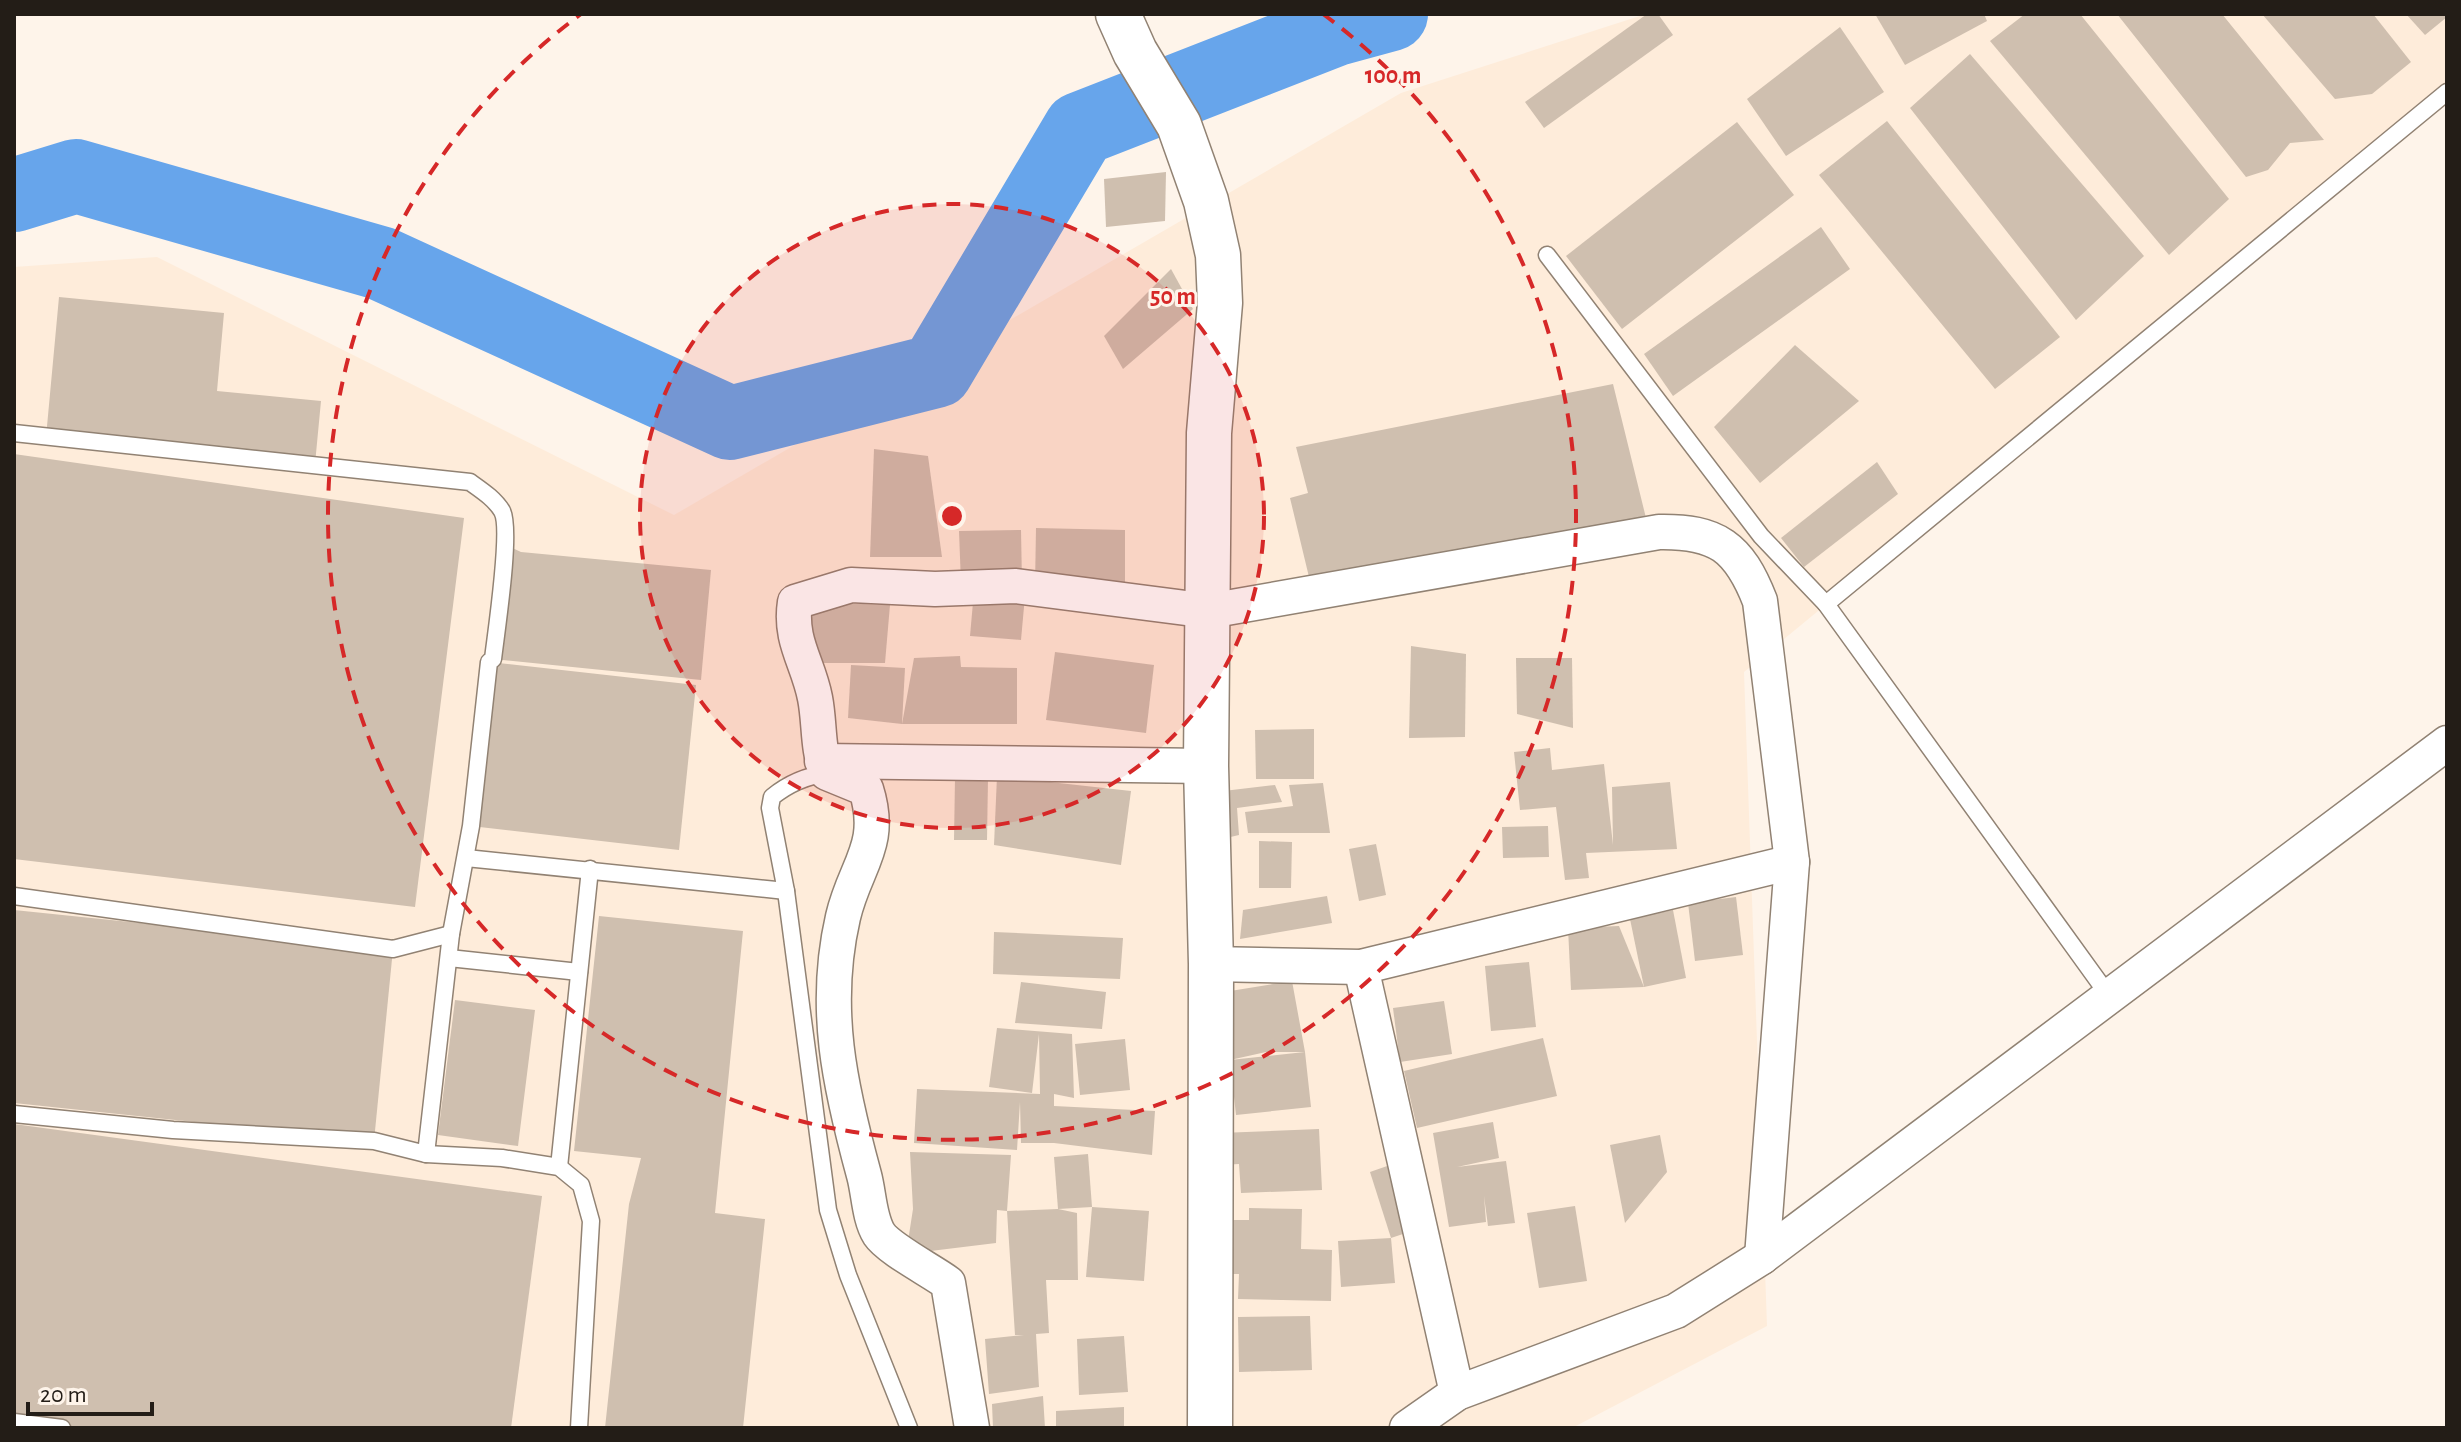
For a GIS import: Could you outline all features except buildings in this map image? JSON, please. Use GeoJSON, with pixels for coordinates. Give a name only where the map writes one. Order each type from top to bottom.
{"type":"FeatureCollection","features":[{"type":"Feature","properties":{"kind":"street"},"geometry":{"type":"LineString","coordinates":[[1126,33],[1179,125],[1206,201],[1218,255],[1220,303],[1209,433],[1206,766],[1211,964],[1210,1428]]}},
{"type":"Feature","properties":{"kind":"street"},"geometry":{"type":"LineString","coordinates":[[824,767],[815,697],[792,625],[795,602],[851,585],[935,589],[1016,586],[1209,611],[1659,532],[1713,537],[1736,556],[1751,577],[1760,601],[1792,862],[1762,1257]]}},
{"type":"Feature","properties":{"kind":"street"},"geometry":{"type":"LineString","coordinates":[[1407,1428],[1457,1393],[1676,1311],[1762,1257],[2447,743]]}},
{"type":"Feature","properties":{"kind":"street"},"geometry":{"type":"LineString","coordinates":[[824,767],[1206,766]]}},
{"type":"Feature","properties":{"kind":"street"},"geometry":{"type":"LineString","coordinates":[[824,767],[866,789],[874,815],[872,840],[844,912],[833,964],[833,1018],[842,1097],[880,1235],[948,1283],[972,1428]]}},
{"type":"Feature","properties":{"kind":"street"},"geometry":{"type":"LineString","coordinates":[[1211,964],[1361,967],[1792,862]]}},
{"type":"Feature","properties":{"kind":"street"},"geometry":{"type":"LineString","coordinates":[[1361,967],[1457,1393]]}},
{"type":"Feature","properties":{"kind":"lane"},"geometry":{"type":"LineString","coordinates":[[1826,604],[2447,92]]}},
{"type":"Feature","properties":{"kind":"lane"},"geometry":{"type":"LineString","coordinates":[[1547,255],[1761,536],[1826,604],[2109,996]]}},
{"type":"Feature","properties":{"kind":"lane"},"geometry":{"type":"LineString","coordinates":[[14,433],[470,482],[494,499],[504,514],[493,659],[489,662],[466,858],[451,934],[426,1154]]}},
{"type":"Feature","properties":{"kind":"lane"},"geometry":{"type":"LineString","coordinates":[[824,767],[772,797],[770,808],[786,891],[828,1210],[848,1275],[909,1428]]}},
{"type":"Feature","properties":{"kind":"lane"},"geometry":{"type":"LineString","coordinates":[[466,858],[786,891]]}},
{"type":"Feature","properties":{"kind":"lane"},"geometry":{"type":"LineString","coordinates":[[559,1167],[590,869]]}},
{"type":"Feature","properties":{"kind":"lane"},"geometry":{"type":"LineString","coordinates":[[14,896],[393,949],[451,934]]}},
{"type":"Feature","properties":{"kind":"lane"},"geometry":{"type":"LineString","coordinates":[[449,958],[579,972]]}},
{"type":"Feature","properties":{"kind":"lane"},"geometry":{"type":"LineString","coordinates":[[14,1114],[173,1130],[374,1141],[426,1154],[502,1158],[559,1167],[581,1185],[591,1221],[579,1428]]}},
{"type":"Feature","properties":{"kind":"lane"},"geometry":{"type":"LineString","coordinates":[[14,1422],[62,1428]]}},
{"type":"Feature","properties":{"kind":"shaded area"},"geometry":{"type":"Polygon","coordinates":[[[1646,14],[2447,14],[2447,93],[1744,672],[1767,1326],[1572,1428],[14,1428],[14,267],[157,257],[674,515],[1401,93],[1646,14]]]}},
{"type":"Feature","properties":{"kind":"waterway"},"geometry":{"type":"LineString","coordinates":[[14,195],[76,176],[380,263],[730,423],[936,371],[1080,129],[1336,29],[1391,14]]}}]}
